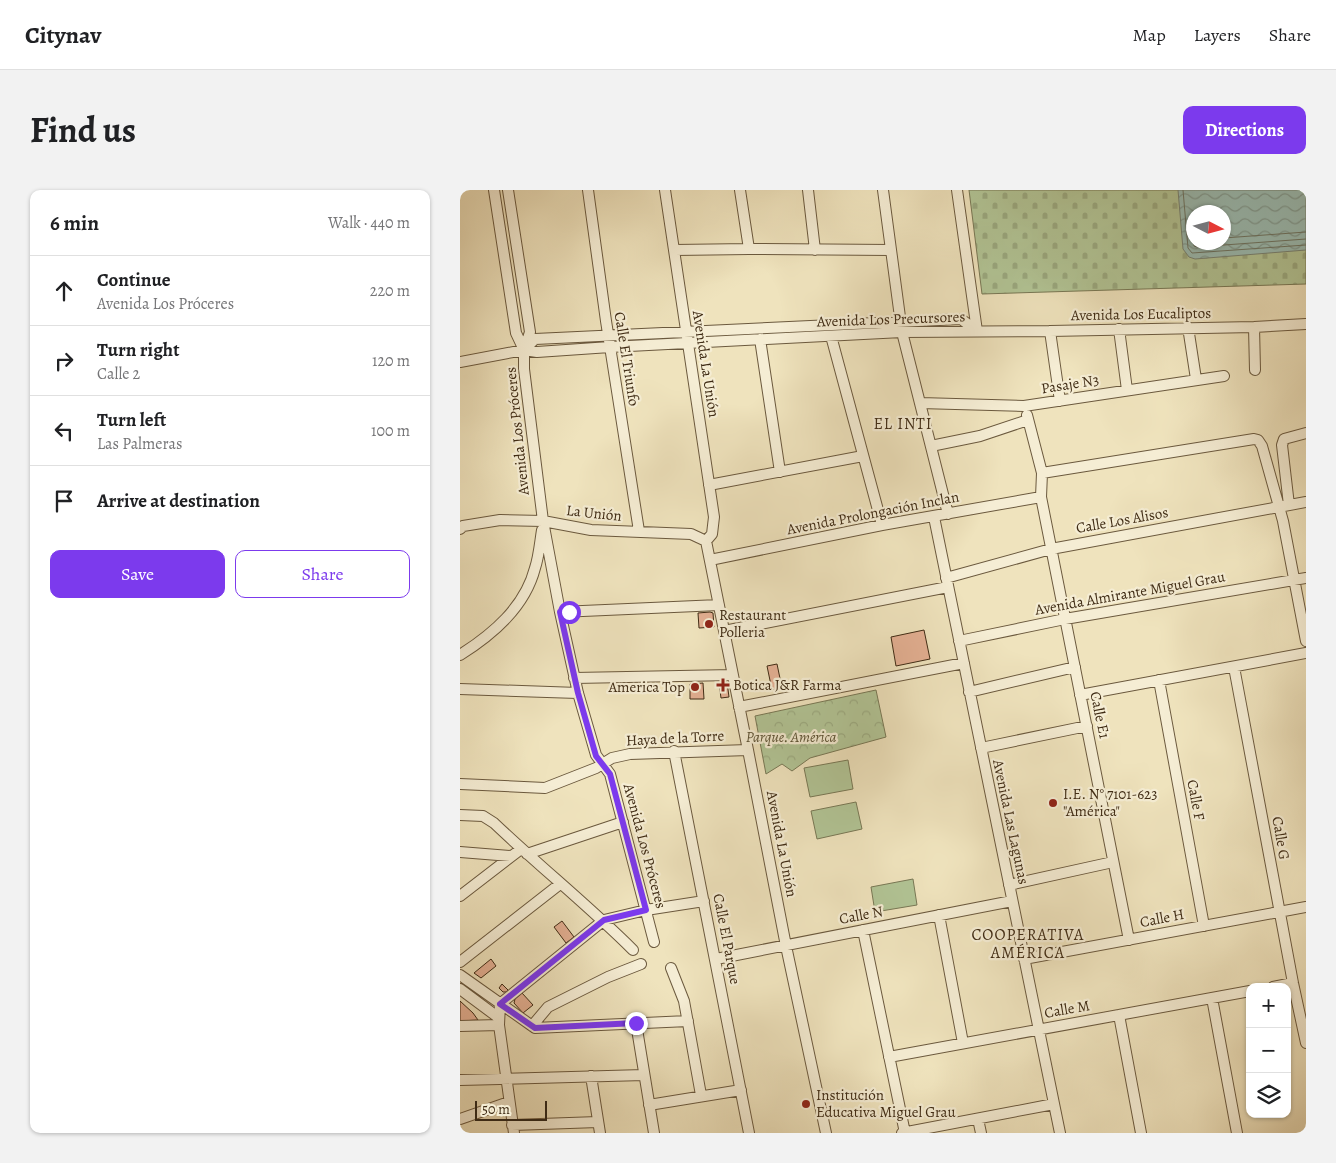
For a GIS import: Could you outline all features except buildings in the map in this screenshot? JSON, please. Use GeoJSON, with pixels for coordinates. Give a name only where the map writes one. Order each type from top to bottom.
{"type":"FeatureCollection","features":[{"type":"Feature","properties":{"kind":"street","name":"Avenida Los Próceres"},"geometry":{"type":"LineString","coordinates":[[494,190],[516,333],[524,350]]}},
{"type":"Feature","properties":{"kind":"street","name":"Avenida Los Próceres"},"geometry":{"type":"LineString","coordinates":[[508,190],[530,332],[524,350],[525,384],[543,521],[560,612],[578,693],[596,756],[610,774],[654,942]]}},
{"type":"Feature","properties":{"kind":"street","name":"Calle El Triunfo"},"geometry":{"type":"LineString","coordinates":[[588,190],[608,336],[639,532]]}},
{"type":"Feature","properties":{"kind":"street","name":"Avenida La Unión"},"geometry":{"type":"LineString","coordinates":[[665,190],[714,525],[712,534],[706,541]]}},
{"type":"Feature","properties":{"kind":"street"},"geometry":{"type":"LineString","coordinates":[[740,190],[749,249]]}},
{"type":"Feature","properties":{"kind":"street"},"geometry":{"type":"LineString","coordinates":[[808,190],[816,250]]}},
{"type":"Feature","properties":{"kind":"street"},"geometry":{"type":"LineString","coordinates":[[883,190],[901,327],[948,514]]}},
{"type":"Feature","properties":{"kind":"street"},"geometry":{"type":"LineString","coordinates":[[958,190],[977,331]]}},
{"type":"Feature","properties":{"kind":"street"},"geometry":{"type":"LineString","coordinates":[[674,250],[891,250]]}},
{"type":"Feature","properties":{"kind":"street","name":"Avenida Los Precursores"},"geometry":{"type":"LineString","coordinates":[[460,362],[524,350],[537,352],[831,336],[961,319],[977,331]]}},
{"type":"Feature","properties":{"kind":"street","name":"Avenida Los Eucaliptos"},"geometry":{"type":"LineString","coordinates":[[977,331],[1119,330],[1306,324]]}},
{"type":"Feature","properties":{"kind":"street","name":"Avenida Los Precursores"},"geometry":{"type":"LineString","coordinates":[[524,350],[535,339],[686,332],[901,327]]}},
{"type":"Feature","properties":{"kind":"street"},"geometry":{"type":"LineString","coordinates":[[1254,327],[1255,370]]}},
{"type":"Feature","properties":{"kind":"street"},"geometry":{"type":"LineString","coordinates":[[1188,328],[1196,379]]}},
{"type":"Feature","properties":{"kind":"street"},"geometry":{"type":"LineString","coordinates":[[1119,330],[1127,390]]}},
{"type":"Feature","properties":{"kind":"street"},"geometry":{"type":"LineString","coordinates":[[1050,331],[1060,401]]}},
{"type":"Feature","properties":{"kind":"street"},"geometry":{"type":"LineString","coordinates":[[831,336],[882,525]]}},
{"type":"Feature","properties":{"kind":"street"},"geometry":{"type":"LineString","coordinates":[[760,339],[780,472]]}},
{"type":"Feature","properties":{"kind":"street","name":"Pasaje N3"},"geometry":{"type":"LineString","coordinates":[[920,402],[1024,406],[1224,376]]}},
{"type":"Feature","properties":{"kind":"street","name":"Calle E1"},"geometry":{"type":"LineString","coordinates":[[1024,406],[1042,473],[1041,497],[1129,940]]}},
{"type":"Feature","properties":{"kind":"street"},"geometry":{"type":"LineString","coordinates":[[931,446],[980,436],[1028,420]]}},
{"type":"Feature","properties":{"kind":"street"},"geometry":{"type":"LineString","coordinates":[[1306,433],[1284,439],[1282,445],[1284,506],[1294,580],[1306,641]]}},
{"type":"Feature","properties":{"kind":"street"},"geometry":{"type":"LineString","coordinates":[[1042,473],[1254,439],[1258,440],[1262,446],[1284,506]]}},
{"type":"Feature","properties":{"kind":"street"},"geometry":{"type":"LineString","coordinates":[[709,485],[864,456]]}},
{"type":"Feature","properties":{"kind":"street","name":"Avenida Prolongación Inclan"},"geometry":{"type":"LineString","coordinates":[[710,560],[882,525],[1041,497]]}},
{"type":"Feature","properties":{"kind":"street","name":"Calle Los Alisos"},"geometry":{"type":"LineString","coordinates":[[724,631],[947,583],[1051,549],[1306,502]]}},
{"type":"Feature","properties":{"kind":"street","name":"Avenida Las Lagunas"},"geometry":{"type":"LineString","coordinates":[[934,517],[1060,1133]]}},
{"type":"Feature","properties":{"kind":"street","name":"La Unión"},"geometry":{"type":"LineString","coordinates":[[460,528],[500,520],[543,521],[591,530],[691,534],[706,541]]}},
{"type":"Feature","properties":{"kind":"street"},"geometry":{"type":"LineString","coordinates":[[460,655],[498,627],[522,599],[535,569],[543,521]]}},
{"type":"Feature","properties":{"kind":"street"},"geometry":{"type":"LineString","coordinates":[[706,541],[710,560]]}},
{"type":"Feature","properties":{"kind":"street","name":"Avenida La Unión"},"geometry":{"type":"LineString","coordinates":[[710,560],[786,946],[826,1133]]}},
{"type":"Feature","properties":{"kind":"street","name":"Avenida Almirante Miguel Grau"},"geometry":{"type":"LineString","coordinates":[[959,641],[1065,619],[1306,578]]}},
{"type":"Feature","properties":{"kind":"street"},"geometry":{"type":"LineString","coordinates":[[560,612],[719,605]]}},
{"type":"Feature","properties":{"kind":"street"},"geometry":{"type":"LineString","coordinates":[[1080,695],[1306,653]]}},
{"type":"Feature","properties":{"kind":"street"},"geometry":{"type":"LineString","coordinates":[[739,707],[964,663]]}},
{"type":"Feature","properties":{"kind":"street","name":"Calle G"},"geometry":{"type":"LineString","coordinates":[[1234,666],[1293,983],[1306,1043]]}},
{"type":"Feature","properties":{"kind":"street"},"geometry":{"type":"LineString","coordinates":[[969,692],[1074,667]]}},
{"type":"Feature","properties":{"kind":"street"},"geometry":{"type":"LineString","coordinates":[[574,678],[733,675]]}},
{"type":"Feature","properties":{"kind":"street","name":"Calle F"},"geometry":{"type":"LineString","coordinates":[[1159,680],[1204,926]]}},
{"type":"Feature","properties":{"kind":"street"},"geometry":{"type":"LineString","coordinates":[[460,689],[578,693]]}},
{"type":"Feature","properties":{"kind":"street"},"geometry":{"type":"LineString","coordinates":[[981,748],[1086,726]]}},
{"type":"Feature","properties":{"kind":"street","name":"Haya de la Torre"},"geometry":{"type":"LineString","coordinates":[[460,784],[545,788],[596,768],[612,758],[630,754],[674,751],[748,750]]}},
{"type":"Feature","properties":{"kind":"street","name":"Calle El Parque"},"geometry":{"type":"LineString","coordinates":[[674,751],[749,1133]]}},
{"type":"Feature","properties":{"kind":"street"},"geometry":{"type":"LineString","coordinates":[[460,815],[483,816],[489,819],[560,884],[604,920],[633,950]]}},
{"type":"Feature","properties":{"kind":"street"},"geometry":{"type":"LineString","coordinates":[[460,896],[511,856],[623,822]]}},
{"type":"Feature","properties":{"kind":"street"},"geometry":{"type":"LineString","coordinates":[[460,852],[511,856]]}},
{"type":"Feature","properties":{"kind":"street"},"geometry":{"type":"LineString","coordinates":[[1009,886],[1114,862]]}},
{"type":"Feature","properties":{"kind":"street"},"geometry":{"type":"LineString","coordinates":[[460,962],[560,884]]}},
{"type":"Feature","properties":{"kind":"street"},"geometry":{"type":"LineString","coordinates":[[590,1076],[599,1128],[513,1129],[499,1021],[500,1004],[604,920],[646,910],[704,901]]}},
{"type":"Feature","properties":{"kind":"street","name":"Calle N"},"geometry":{"type":"LineString","coordinates":[[716,959],[1012,901]]}},
{"type":"Feature","properties":{"kind":"street","name":"Calle H"},"geometry":{"type":"LineString","coordinates":[[1024,959],[1306,907]]}},
{"type":"Feature","properties":{"kind":"street"},"geometry":{"type":"LineString","coordinates":[[939,915],[964,1043]]}},
{"type":"Feature","properties":{"kind":"street"},"geometry":{"type":"LineString","coordinates":[[863,930],[904,1133],[1054,1104]]}},
{"type":"Feature","properties":{"kind":"street"},"geometry":{"type":"LineString","coordinates":[[532,1026],[548,1007],[608,977],[642,964]]}},
{"type":"Feature","properties":{"kind":"street"},"geometry":{"type":"LineString","coordinates":[[672,968],[684,1001],[701,1095]]}},
{"type":"Feature","properties":{"kind":"street"},"geometry":{"type":"LineString","coordinates":[[460,976],[535,1028],[688,1021]]}},
{"type":"Feature","properties":{"kind":"street"},"geometry":{"type":"LineString","coordinates":[[460,989],[499,1021]]}},
{"type":"Feature","properties":{"kind":"street","name":"Calle M"},"geometry":{"type":"LineString","coordinates":[[889,1057],[1246,992]]}},
{"type":"Feature","properties":{"kind":"street"},"geometry":{"type":"LineString","coordinates":[[1212,998],[1236,1133]]}},
{"type":"Feature","properties":{"kind":"street"},"geometry":{"type":"LineString","coordinates":[[1119,1015],[1141,1133]]}},
{"type":"Feature","properties":{"kind":"street"},"geometry":{"type":"LineString","coordinates":[[460,1026],[499,1021]]}},
{"type":"Feature","properties":{"kind":"street"},"geometry":{"type":"LineString","coordinates":[[636,1023],[654,1133]]}},
{"type":"Feature","properties":{"kind":"street"},"geometry":{"type":"LineString","coordinates":[[460,1080],[644,1075]]}},
{"type":"Feature","properties":{"kind":"street"},"geometry":{"type":"LineString","coordinates":[[649,1105],[740,1090]]}},
{"type":"Feature","properties":{"kind":"street"},"geometry":{"type":"LineString","coordinates":[[460,1119],[509,1102]]}},
{"type":"Feature","properties":{"kind":"street"},"geometry":{"type":"LineString","coordinates":[[978,1119],[981,1133]]}},
{"type":"Feature","properties":{"kind":"green space"},"geometry":{"type":"Polygon","coordinates":[[[969,190],[1306,190],[1306,284],[982,294],[969,190]]]}},
{"type":"Feature","properties":{"kind":"green space","name":"Parque. América"},"geometry":{"type":"Polygon","coordinates":[[[876,690],[886,737],[810,758],[792,771],[782,764],[766,774],[755,716],[876,690]]]}},
{"type":"Feature","properties":{"kind":"green space"},"geometry":{"type":"Polygon","coordinates":[[[848,760],[853,789],[810,797],[804,768],[848,760]]]}},
{"type":"Feature","properties":{"kind":"green space"},"geometry":{"type":"Polygon","coordinates":[[[856,802],[862,829],[817,839],[811,811],[856,802]]]}},
{"type":"Feature","properties":{"kind":"green space"},"geometry":{"type":"Polygon","coordinates":[[[913,879],[917,905],[875,912],[871,887],[913,879]]]}},
{"type":"Feature","properties":{"kind":"water"},"geometry":{"type":"Polygon","coordinates":[[[1178,190],[1306,190],[1306,250],[1195,259],[1189,257],[1183,249],[1178,190]]]}},
{"type":"Feature","properties":{"kind":"place","name":"Restaurant Polleria"},"geometry":{"type":"Point","coordinates":[709,624]}},
{"type":"Feature","properties":{"kind":"place","name":"Botica J&R Farma"},"geometry":{"type":"Point","coordinates":[723,685]}},
{"type":"Feature","properties":{"kind":"place","name":"America Top"},"geometry":{"type":"Point","coordinates":[695,687]}},
{"type":"Feature","properties":{"kind":"place","name":"I.E. N° 7101-623 \"América\""},"geometry":{"type":"Point","coordinates":[1053,803]}},
{"type":"Feature","properties":{"kind":"place","name":"Institución Educativa Miguel Grau"},"geometry":{"type":"Point","coordinates":[806,1104]}},
{"type":"Feature","properties":{"kind":"district","name":"EL INTI"},"geometry":{"type":"Point","coordinates":[903,424]}},
{"type":"Feature","properties":{"kind":"district","name":"COOPERATIVA AMÉRICA"},"geometry":{"type":"Point","coordinates":[1028,944]}},
{"type":"Feature","properties":{"kind":"route"},"geometry":{"type":"LineString","coordinates":[[569,612],[560,612],[578,693],[596,756],[610,774],[646,910],[604,920],[500,1004],[535,1028],[636,1023]]}}]}
